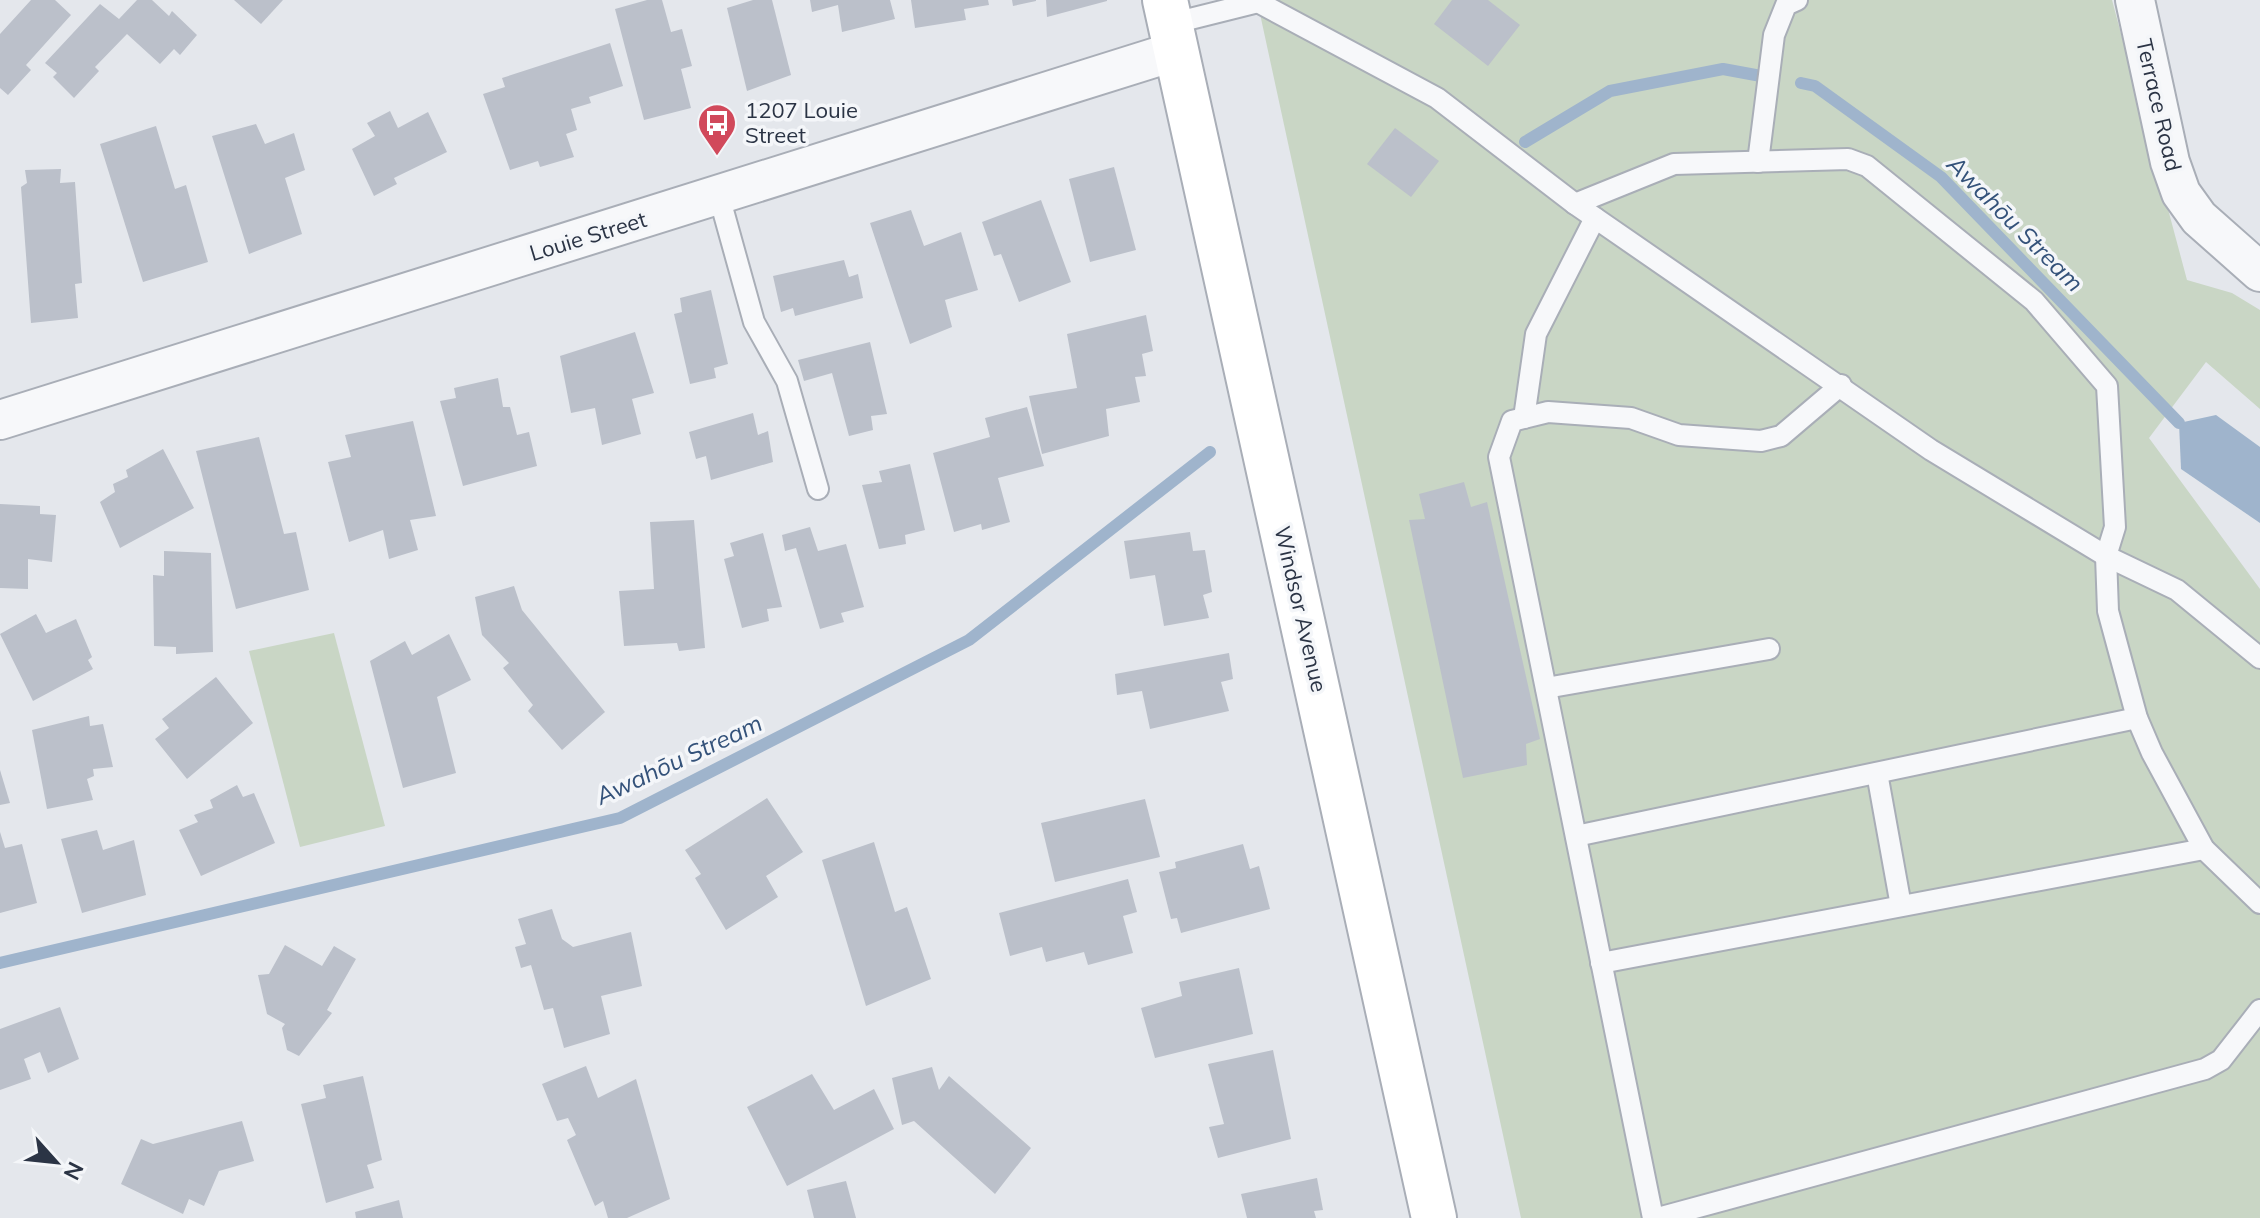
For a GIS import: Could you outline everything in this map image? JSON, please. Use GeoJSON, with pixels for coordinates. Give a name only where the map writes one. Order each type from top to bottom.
{"type":"FeatureCollection","features":[{"type":"Feature","properties":{"kind":"main road","name":"Windsor Avenue"},"geometry":{"type":"LineString","coordinates":[[1170,25],[1434,1218]]}},
{"type":"Feature","properties":{"kind":"street","name":"Terrace Road"},"geometry":{"type":"LineString","coordinates":[[2135,0],[2170,162],[2181,193],[2199,218],[2260,272]]}},
{"type":"Feature","properties":{"kind":"street","name":"Louie Street"},"geometry":{"type":"LineString","coordinates":[[0,420],[719,196],[1170,25]]}},
{"type":"Feature","properties":{"kind":"lane"},"geometry":{"type":"LineString","coordinates":[[1758,162],[1774,35],[1786,5],[1797,0]]}},
{"type":"Feature","properties":{"kind":"lane"},"geometry":{"type":"LineString","coordinates":[[1170,25],[1254,2],[1437,98],[1575,204],[1931,450],[2106,556],[2177,590],[2260,658]]}},
{"type":"Feature","properties":{"kind":"lane"},"geometry":{"type":"LineString","coordinates":[[1575,204],[1674,164],[1848,159],[1867,166],[2034,301],[2107,386],[2115,527],[2106,556],[2108,611],[2137,718],[2152,753],[2204,849],[2260,903]]}},
{"type":"Feature","properties":{"kind":"lane"},"geometry":{"type":"LineString","coordinates":[[719,196],[754,322],[787,381],[818,489]]}},
{"type":"Feature","properties":{"kind":"lane"},"geometry":{"type":"LineString","coordinates":[[1524,418],[1536,334],[1595,218]]}},
{"type":"Feature","properties":{"kind":"lane"},"geometry":{"type":"LineString","coordinates":[[1841,385],[1781,436],[1761,441],[1679,435],[1631,418],[1548,412],[1512,421],[1499,457],[1655,1218],[2205,1069],[2221,1060],[2260,1010]]}},
{"type":"Feature","properties":{"kind":"lane"},"geometry":{"type":"LineString","coordinates":[[1546,688],[1769,649]]}},
{"type":"Feature","properties":{"kind":"lane"},"geometry":{"type":"LineString","coordinates":[[1576,836],[2137,718]]}},
{"type":"Feature","properties":{"kind":"lane"},"geometry":{"type":"LineString","coordinates":[[1877,773],[1901,906]]}},
{"type":"Feature","properties":{"kind":"lane"},"geometry":{"type":"LineString","coordinates":[[1601,963],[2204,849]]}},
{"type":"Feature","properties":{"kind":"green space"},"geometry":{"type":"Polygon","coordinates":[[[1257,0],[2112,0],[2187,280],[2232,293],[2260,310],[2260,409],[2206,362],[2149,438],[2260,589],[2260,1218],[1521,1218],[1257,0]]]}},
{"type":"Feature","properties":{"kind":"green space"},"geometry":{"type":"Polygon","coordinates":[[[334,633],[385,826],[300,847],[249,651],[334,633]]]}},
{"type":"Feature","properties":{"kind":"water"},"geometry":{"type":"Polygon","coordinates":[[[2216,415],[2260,447],[2260,523],[2181,469],[2179,423],[2216,415]]]}},
{"type":"Feature","properties":{"kind":"building"},"geometry":{"type":"Polygon","coordinates":[[[31,0],[55,0],[71,15],[26,65],[31,70],[8,95],[0,88],[0,34],[31,0]]]}},
{"type":"Feature","properties":{"kind":"building"},"geometry":{"type":"Polygon","coordinates":[[[137,0],[152,0],[169,16],[172,11],[197,35],[180,55],[174,49],[160,64],[127,34],[95,67],[99,71],[74,98],[53,77],[57,73],[45,63],[100,4],[119,19],[137,0]]]}},
{"type":"Feature","properties":{"kind":"building"},"geometry":{"type":"Polygon","coordinates":[[[234,0],[283,0],[261,24],[234,0]]]}},
{"type":"Feature","properties":{"kind":"building"},"geometry":{"type":"Polygon","coordinates":[[[647,0],[662,0],[671,32],[682,29],[692,66],[681,69],[691,108],[644,120],[615,9],[647,0]]]}},
{"type":"Feature","properties":{"kind":"building"},"geometry":{"type":"Polygon","coordinates":[[[753,0],[772,0],[791,75],[747,91],[727,8],[753,0]]]}},
{"type":"Feature","properties":{"kind":"building"},"geometry":{"type":"Polygon","coordinates":[[[810,0],[890,0],[895,19],[842,32],[838,5],[812,12],[810,0]]]}},
{"type":"Feature","properties":{"kind":"building"},"geometry":{"type":"Polygon","coordinates":[[[911,0],[988,0],[989,5],[964,9],[966,20],[915,28],[911,0]]]}},
{"type":"Feature","properties":{"kind":"building"},"geometry":{"type":"Polygon","coordinates":[[[1012,0],[1036,0],[1036,1],[1013,6],[1012,0]]]}},
{"type":"Feature","properties":{"kind":"building"},"geometry":{"type":"Polygon","coordinates":[[[1046,0],[1107,0],[1107,1],[1047,17],[1046,0]]]}},
{"type":"Feature","properties":{"kind":"building"},"geometry":{"type":"Polygon","coordinates":[[[1452,0],[1488,0],[1520,25],[1488,66],[1434,24],[1452,0]]]}},
{"type":"Feature","properties":{"kind":"building"},"geometry":{"type":"Polygon","coordinates":[[[610,43],[623,86],[589,97],[591,103],[571,109],[577,130],[566,134],[574,157],[540,167],[538,161],[510,170],[483,94],[505,87],[502,78],[610,43]]]}},
{"type":"Feature","properties":{"kind":"building"},"geometry":{"type":"Polygon","coordinates":[[[390,111],[398,128],[428,112],[447,152],[394,178],[397,184],[374,196],[352,149],[375,136],[367,123],[390,111]]]}},
{"type":"Feature","properties":{"kind":"building"},"geometry":{"type":"Polygon","coordinates":[[[256,124],[265,144],[294,133],[305,170],[285,178],[302,234],[249,254],[212,136],[256,124]]]}},
{"type":"Feature","properties":{"kind":"building"},"geometry":{"type":"Polygon","coordinates":[[[156,126],[175,189],[186,185],[208,262],[143,282],[100,144],[156,126]]]}},
{"type":"Feature","properties":{"kind":"building"},"geometry":{"type":"Polygon","coordinates":[[[1395,128],[1439,161],[1411,197],[1367,164],[1395,128]]]}},
{"type":"Feature","properties":{"kind":"building"},"geometry":{"type":"Polygon","coordinates":[[[1114,167],[1136,250],[1090,262],[1069,179],[1114,167]]]}},
{"type":"Feature","properties":{"kind":"building"},"geometry":{"type":"Polygon","coordinates":[[[61,169],[60,183],[75,182],[82,283],[75,284],[78,318],[31,323],[21,187],[27,183],[25,170],[61,169]]]}},
{"type":"Feature","properties":{"kind":"building"},"geometry":{"type":"Polygon","coordinates":[[[1041,200],[1071,282],[1019,302],[1001,254],[994,256],[982,222],[1041,200]]]}},
{"type":"Feature","properties":{"kind":"building"},"geometry":{"type":"Polygon","coordinates":[[[911,210],[924,246],[961,232],[978,290],[945,300],[952,327],[910,344],[870,223],[911,210]]]}},
{"type":"Feature","properties":{"kind":"building"},"geometry":{"type":"Polygon","coordinates":[[[844,260],[849,277],[858,274],[863,298],[795,316],[793,308],[781,312],[773,276],[844,260]]]}},
{"type":"Feature","properties":{"kind":"building"},"geometry":{"type":"Polygon","coordinates":[[[711,290],[728,364],[714,368],[716,378],[690,384],[674,314],[682,312],[680,298],[711,290]]]}},
{"type":"Feature","properties":{"kind":"building"},"geometry":{"type":"Polygon","coordinates":[[[1146,315],[1153,351],[1142,354],[1146,376],[1135,377],[1140,402],[1106,409],[1109,436],[1042,454],[1029,396],[1077,388],[1067,334],[1146,315]]]}},
{"type":"Feature","properties":{"kind":"building"},"geometry":{"type":"Polygon","coordinates":[[[635,332],[654,393],[632,399],[641,434],[602,445],[595,408],[571,413],[560,356],[635,332]]]}},
{"type":"Feature","properties":{"kind":"building"},"geometry":{"type":"Polygon","coordinates":[[[870,342],[887,414],[871,416],[873,430],[849,436],[832,373],[804,381],[798,360],[870,342]]]}},
{"type":"Feature","properties":{"kind":"building"},"geometry":{"type":"Polygon","coordinates":[[[498,378],[503,407],[510,407],[517,435],[529,432],[537,466],[463,486],[440,401],[456,398],[454,388],[498,378]]]}},
{"type":"Feature","properties":{"kind":"building"},"geometry":{"type":"Polygon","coordinates":[[[1027,407],[1044,466],[998,478],[1010,522],[982,530],[981,524],[954,532],[933,453],[990,437],[985,418],[1027,407]]]}},
{"type":"Feature","properties":{"kind":"building"},"geometry":{"type":"Polygon","coordinates":[[[753,413],[758,435],[768,431],[773,462],[711,480],[706,456],[696,459],[689,432],[753,413]]]}},
{"type":"Feature","properties":{"kind":"building"},"geometry":{"type":"Polygon","coordinates":[[[413,421],[436,516],[410,520],[418,550],[389,559],[383,530],[349,542],[328,462],[351,457],[345,435],[413,421]]]}},
{"type":"Feature","properties":{"kind":"building"},"geometry":{"type":"Polygon","coordinates":[[[259,437],[284,534],[296,532],[309,590],[236,609],[196,451],[259,437]]]}},
{"type":"Feature","properties":{"kind":"building"},"geometry":{"type":"Polygon","coordinates":[[[163,449],[194,508],[120,548],[100,502],[115,492],[113,484],[128,477],[126,470],[163,449]]]}},
{"type":"Feature","properties":{"kind":"building"},"geometry":{"type":"Polygon","coordinates":[[[910,464],[925,530],[905,535],[906,544],[879,549],[862,485],[882,482],[879,471],[910,464]]]}},
{"type":"Feature","properties":{"kind":"building"},"geometry":{"type":"Polygon","coordinates":[[[1464,482],[1471,507],[1487,502],[1540,739],[1526,744],[1527,765],[1463,778],[1409,520],[1425,519],[1419,494],[1464,482]]]}},
{"type":"Feature","properties":{"kind":"building"},"geometry":{"type":"Polygon","coordinates":[[[0,504],[40,506],[40,514],[56,515],[52,562],[28,559],[28,589],[0,588],[0,504]]]}},
{"type":"Feature","properties":{"kind":"building"},"geometry":{"type":"Polygon","coordinates":[[[694,520],[705,648],[679,651],[677,643],[624,646],[619,591],[654,589],[650,522],[694,520]]]}},
{"type":"Feature","properties":{"kind":"building"},"geometry":{"type":"Polygon","coordinates":[[[810,527],[818,551],[846,544],[864,607],[841,613],[844,622],[820,629],[796,548],[785,551],[782,535],[810,527]]]}},
{"type":"Feature","properties":{"kind":"building"},"geometry":{"type":"Polygon","coordinates":[[[1190,532],[1193,551],[1205,550],[1212,592],[1203,595],[1209,618],[1164,626],[1155,575],[1130,579],[1124,541],[1190,532]]]}},
{"type":"Feature","properties":{"kind":"building"},"geometry":{"type":"Polygon","coordinates":[[[763,533],[782,607],[767,609],[769,621],[742,628],[724,559],[734,556],[730,543],[763,533]]]}},
{"type":"Feature","properties":{"kind":"building"},"geometry":{"type":"Polygon","coordinates":[[[164,551],[211,553],[213,652],[176,654],[176,647],[154,646],[153,575],[164,576],[164,551]]]}},
{"type":"Feature","properties":{"kind":"building"},"geometry":{"type":"Polygon","coordinates":[[[514,586],[522,610],[605,712],[562,750],[528,711],[533,705],[503,668],[509,663],[482,635],[475,597],[514,586]]]}},
{"type":"Feature","properties":{"kind":"building"},"geometry":{"type":"Polygon","coordinates":[[[36,614],[46,633],[76,619],[92,657],[88,660],[93,669],[33,701],[0,634],[36,614]]]}},
{"type":"Feature","properties":{"kind":"building"},"geometry":{"type":"Polygon","coordinates":[[[449,634],[471,680],[437,697],[456,773],[403,788],[370,661],[405,641],[412,655],[449,634]]]}},
{"type":"Feature","properties":{"kind":"building"},"geometry":{"type":"Polygon","coordinates":[[[1229,653],[1233,679],[1221,682],[1229,711],[1150,729],[1142,691],[1117,695],[1115,674],[1229,653]]]}},
{"type":"Feature","properties":{"kind":"building"},"geometry":{"type":"Polygon","coordinates":[[[216,677],[253,723],[187,779],[155,739],[169,728],[162,719],[216,677]]]}},
{"type":"Feature","properties":{"kind":"building"},"geometry":{"type":"Polygon","coordinates":[[[89,716],[90,726],[103,724],[113,767],[93,769],[94,776],[87,779],[93,800],[47,809],[32,730],[89,716]]]}},
{"type":"Feature","properties":{"kind":"building"},"geometry":{"type":"Polygon","coordinates":[[[0,770],[10,803],[0,805],[0,770]]]}},
{"type":"Feature","properties":{"kind":"building"},"geometry":{"type":"Polygon","coordinates":[[[237,785],[243,797],[254,793],[275,843],[201,876],[179,830],[198,822],[194,815],[213,808],[210,800],[237,785]]]}},
{"type":"Feature","properties":{"kind":"building"},"geometry":{"type":"Polygon","coordinates":[[[767,798],[803,852],[766,876],[778,897],[726,930],[695,878],[701,874],[685,850],[767,798]]]}},
{"type":"Feature","properties":{"kind":"building"},"geometry":{"type":"Polygon","coordinates":[[[1145,799],[1160,857],[1055,882],[1041,823],[1145,799]]]}},
{"type":"Feature","properties":{"kind":"building"},"geometry":{"type":"Polygon","coordinates":[[[97,830],[103,850],[134,840],[146,895],[82,913],[61,839],[97,830]]]}},
{"type":"Feature","properties":{"kind":"building"},"geometry":{"type":"Polygon","coordinates":[[[0,832],[5,848],[22,844],[37,903],[0,913],[0,832]]]}},
{"type":"Feature","properties":{"kind":"building"},"geometry":{"type":"Polygon","coordinates":[[[874,842],[895,912],[907,907],[931,979],[866,1006],[822,860],[874,842]]]}},
{"type":"Feature","properties":{"kind":"building"},"geometry":{"type":"Polygon","coordinates":[[[1243,844],[1250,869],[1259,866],[1270,909],[1181,933],[1177,918],[1171,919],[1159,872],[1176,868],[1175,862],[1243,844]]]}},
{"type":"Feature","properties":{"kind":"building"},"geometry":{"type":"Polygon","coordinates":[[[1128,879],[1137,912],[1123,916],[1133,953],[1088,965],[1084,952],[1046,962],[1042,947],[1010,956],[999,913],[1128,879]]]}},
{"type":"Feature","properties":{"kind":"building"},"geometry":{"type":"Polygon","coordinates":[[[552,909],[562,939],[573,947],[631,932],[642,986],[601,996],[610,1034],[564,1048],[553,1008],[544,1010],[531,965],[521,968],[515,947],[526,944],[518,919],[552,909]]]}},
{"type":"Feature","properties":{"kind":"building"},"geometry":{"type":"Polygon","coordinates":[[[285,945],[322,966],[334,946],[356,959],[327,1010],[332,1013],[299,1056],[287,1050],[282,1028],[285,1024],[267,1014],[258,975],[269,974],[285,945]]]}},
{"type":"Feature","properties":{"kind":"building"},"geometry":{"type":"Polygon","coordinates":[[[1239,968],[1253,1034],[1155,1058],[1141,1008],[1182,996],[1179,982],[1239,968]]]}},
{"type":"Feature","properties":{"kind":"building"},"geometry":{"type":"Polygon","coordinates":[[[60,1007],[79,1059],[48,1073],[40,1052],[24,1059],[31,1079],[0,1090],[0,1029],[60,1007]]]}},
{"type":"Feature","properties":{"kind":"building"},"geometry":{"type":"Polygon","coordinates":[[[1273,1050],[1291,1139],[1218,1158],[1209,1127],[1224,1124],[1208,1064],[1273,1050]]]}},
{"type":"Feature","properties":{"kind":"building"},"geometry":{"type":"Polygon","coordinates":[[[586,1066],[598,1098],[636,1079],[670,1199],[627,1218],[608,1218],[603,1201],[595,1206],[567,1140],[576,1135],[568,1118],[557,1121],[542,1084],[586,1066]]]}},
{"type":"Feature","properties":{"kind":"building"},"geometry":{"type":"Polygon","coordinates":[[[932,1067],[939,1090],[949,1076],[1031,1148],[995,1194],[914,1121],[902,1125],[892,1078],[932,1067]]]}},
{"type":"Feature","properties":{"kind":"building"},"geometry":{"type":"Polygon","coordinates":[[[812,1074],[834,1110],[874,1089],[894,1129],[787,1186],[747,1107],[812,1074]]]}},
{"type":"Feature","properties":{"kind":"building"},"geometry":{"type":"Polygon","coordinates":[[[363,1076],[382,1160],[367,1165],[374,1188],[326,1203],[301,1104],[326,1098],[323,1085],[363,1076]]]}},
{"type":"Feature","properties":{"kind":"building"},"geometry":{"type":"Polygon","coordinates":[[[242,1121],[254,1161],[219,1171],[204,1206],[189,1199],[183,1214],[121,1184],[141,1139],[153,1144],[242,1121]]]}},
{"type":"Feature","properties":{"kind":"building"},"geometry":{"type":"Polygon","coordinates":[[[1317,1178],[1323,1210],[1314,1211],[1316,1218],[1247,1218],[1241,1194],[1317,1178]]]}},
{"type":"Feature","properties":{"kind":"building"},"geometry":{"type":"Polygon","coordinates":[[[846,1181],[856,1218],[814,1218],[807,1190],[846,1181]]]}},
{"type":"Feature","properties":{"kind":"building"},"geometry":{"type":"Polygon","coordinates":[[[399,1200],[403,1218],[356,1218],[355,1212],[399,1200]]]}},
{"type":"Feature","properties":{"kind":"waterway","name":"Awahōu Stream"},"geometry":{"type":"LineString","coordinates":[[1525,142],[1610,91],[1723,69],[1761,76]]}},
{"type":"Feature","properties":{"kind":"waterway","name":"Awahōu Stream"},"geometry":{"type":"LineString","coordinates":[[1801,83],[1815,86],[1941,177],[2179,423]]}},
{"type":"Feature","properties":{"kind":"waterway","name":"Awahōu Stream"},"geometry":{"type":"LineString","coordinates":[[0,963],[620,818],[969,640],[1210,452]]}},
{"type":"Feature","properties":{"kind":"place","name":"1207 Louie Street"},"geometry":{"type":"Point","coordinates":[717,157]}}]}
